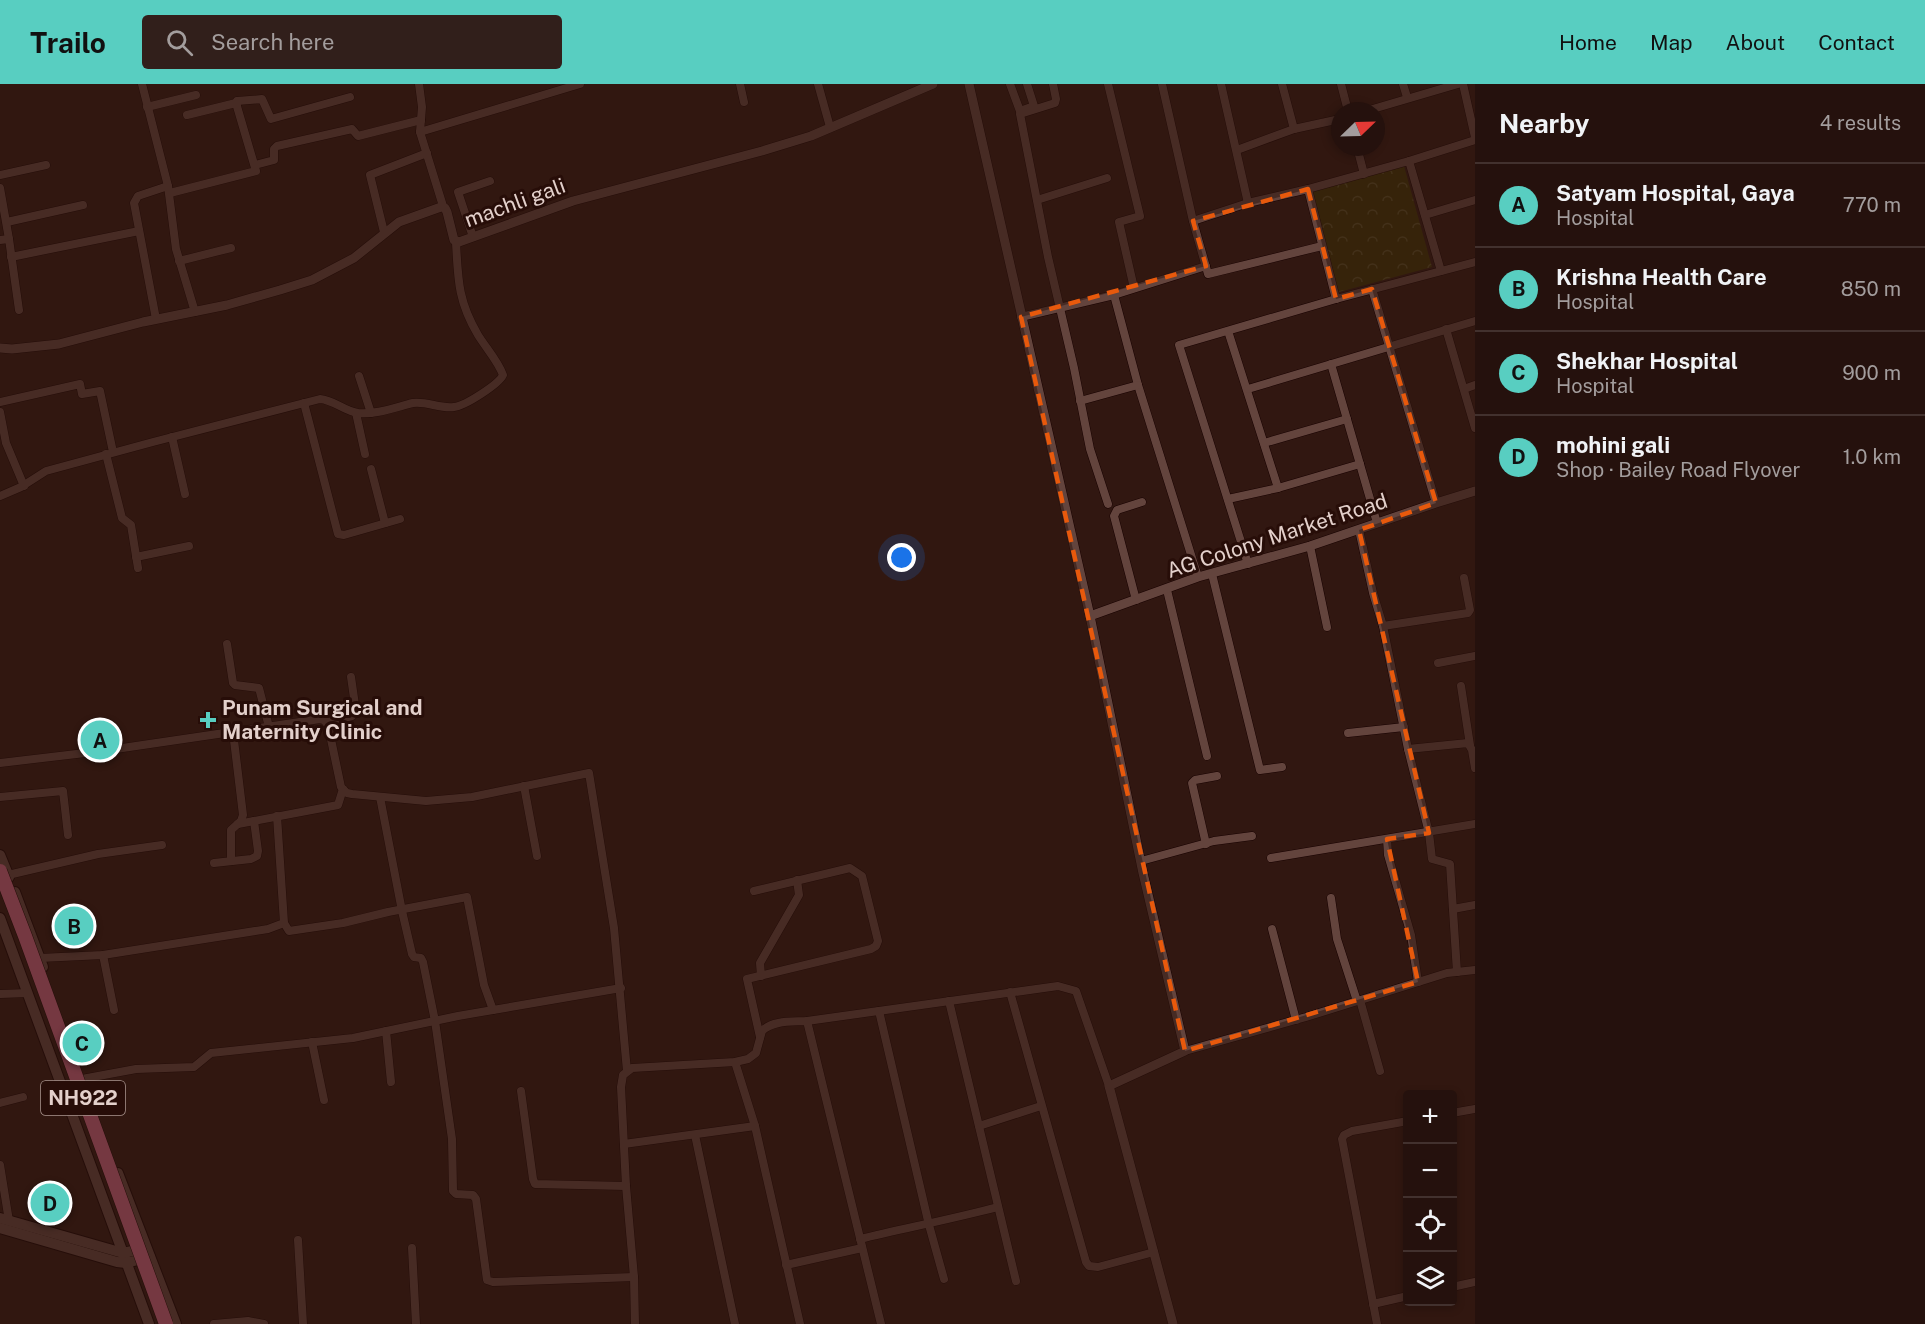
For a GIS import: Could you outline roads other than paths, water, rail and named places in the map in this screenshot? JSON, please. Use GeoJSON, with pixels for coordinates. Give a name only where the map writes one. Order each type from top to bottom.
{"type":"FeatureCollection","features":[{"type":"Feature","properties":{"kind":"highway","name":"NH922"},"geometry":{"type":"LineString","coordinates":[[4,873],[166,1324]]}},
{"type":"Feature","properties":{"kind":"highway","name":"NH922"},"geometry":{"type":"LineString","coordinates":[[0,893],[157,1324]]}},
{"type":"Feature","properties":{"kind":"main road"},"geometry":{"type":"LineString","coordinates":[[0,855],[4,873],[40,958],[82,1079],[176,1324]]}},
{"type":"Feature","properties":{"kind":"main road"},"geometry":{"type":"LineString","coordinates":[[0,918],[149,1324]]}},
{"type":"Feature","properties":{"kind":"main road"},"geometry":{"type":"LineString","coordinates":[[55,1069],[76,1062]]}},
{"type":"Feature","properties":{"kind":"main road"},"geometry":{"type":"LineString","coordinates":[[73,1117],[94,1110]]}},
{"type":"Feature","properties":{"kind":"main road"},"geometry":{"type":"LineString","coordinates":[[106,1207],[129,1201]]}},
{"type":"Feature","properties":{"kind":"main road"},"geometry":{"type":"LineString","coordinates":[[3,1222],[125,1258],[148,1252]]}},
{"type":"Feature","properties":{"kind":"main road"},"geometry":{"type":"LineString","coordinates":[[142,1304],[165,1295]]}},
{"type":"Feature","properties":{"kind":"street"},"geometry":{"type":"LineString","coordinates":[[142,84],[169,189],[176,249],[195,312]]}},
{"type":"Feature","properties":{"kind":"street"},"geometry":{"type":"LineString","coordinates":[[419,84],[422,107],[420,132],[443,206]]}},
{"type":"Feature","properties":{"kind":"street"},"geometry":{"type":"LineString","coordinates":[[420,132],[580,84]]}},
{"type":"Feature","properties":{"kind":"street"},"geometry":{"type":"LineString","coordinates":[[740,84],[744,102]]}},
{"type":"Feature","properties":{"kind":"street"},"geometry":{"type":"LineString","coordinates":[[818,84],[830,127]]}},
{"type":"Feature","properties":{"kind":"street","name":"machli gali"},"geometry":{"type":"LineString","coordinates":[[0,348],[12,349],[58,344],[280,291],[312,279],[354,258],[399,222],[443,206],[456,242],[573,201],[762,151],[830,127],[933,84]]}},
{"type":"Feature","properties":{"kind":"street"},"geometry":{"type":"LineString","coordinates":[[969,84],[1090,616],[1141,861],[1185,1052]]}},
{"type":"Feature","properties":{"kind":"street"},"geometry":{"type":"LineString","coordinates":[[1010,84],[1018,110],[1023,111],[1055,103],[1053,84]]}},
{"type":"Feature","properties":{"kind":"street"},"geometry":{"type":"LineString","coordinates":[[1027,84],[1034,106],[1020,114],[1090,449],[1108,504]]}},
{"type":"Feature","properties":{"kind":"street"},"geometry":{"type":"LineString","coordinates":[[1108,84],[1140,216],[1119,222],[1134,288]]}},
{"type":"Feature","properties":{"kind":"street"},"geometry":{"type":"LineString","coordinates":[[1162,84],[1193,221],[1208,274],[1323,246]]}},
{"type":"Feature","properties":{"kind":"street"},"geometry":{"type":"LineString","coordinates":[[1221,84],[1248,203]]}},
{"type":"Feature","properties":{"kind":"street"},"geometry":{"type":"LineString","coordinates":[[1282,84],[1294,129]]}},
{"type":"Feature","properties":{"kind":"street"},"geometry":{"type":"LineString","coordinates":[[1341,84],[1346,102]]}},
{"type":"Feature","properties":{"kind":"street"},"geometry":{"type":"LineString","coordinates":[[1403,84],[1407,98]]}},
{"type":"Feature","properties":{"kind":"street"},"geometry":{"type":"LineString","coordinates":[[1385,105],[1458,84]]}},
{"type":"Feature","properties":{"kind":"street"},"geometry":{"type":"LineString","coordinates":[[1193,221],[1248,203],[1409,161],[1475,139],[1463,84]]}},
{"type":"Feature","properties":{"kind":"street"},"geometry":{"type":"LineString","coordinates":[[147,107],[196,95]]}},
{"type":"Feature","properties":{"kind":"street"},"geometry":{"type":"LineString","coordinates":[[156,319],[134,200],[141,195],[255,172],[237,101],[262,99],[271,119],[350,97]]}},
{"type":"Feature","properties":{"kind":"street"},"geometry":{"type":"LineString","coordinates":[[187,115],[233,103],[238,105]]}},
{"type":"Feature","properties":{"kind":"street"},"geometry":{"type":"LineString","coordinates":[[255,165],[274,160],[274,149],[277,147],[352,129],[358,136],[421,120]]}},
{"type":"Feature","properties":{"kind":"street"},"geometry":{"type":"LineString","coordinates":[[1237,150],[1294,129],[1331,121]]}},
{"type":"Feature","properties":{"kind":"street"},"geometry":{"type":"LineString","coordinates":[[384,232],[370,175],[428,153]]}},
{"type":"Feature","properties":{"kind":"street"},"geometry":{"type":"LineString","coordinates":[[1359,156],[1364,174]]}},
{"type":"Feature","properties":{"kind":"street"},"geometry":{"type":"LineString","coordinates":[[1409,161],[1442,271]]}},
{"type":"Feature","properties":{"kind":"street"},"geometry":{"type":"LineString","coordinates":[[0,175],[46,165]]}},
{"type":"Feature","properties":{"kind":"street"},"geometry":{"type":"LineString","coordinates":[[1037,200],[1107,178]]}},
{"type":"Feature","properties":{"kind":"street"},"geometry":{"type":"LineString","coordinates":[[473,237],[458,192],[490,181]]}},
{"type":"Feature","properties":{"kind":"street"},"geometry":{"type":"LineString","coordinates":[[0,188],[19,310]]}},
{"type":"Feature","properties":{"kind":"street"},"geometry":{"type":"LineString","coordinates":[[1308,189],[1336,299]]}},
{"type":"Feature","properties":{"kind":"street"},"geometry":{"type":"LineString","coordinates":[[1425,215],[1475,200]]}},
{"type":"Feature","properties":{"kind":"street"},"geometry":{"type":"LineString","coordinates":[[7,222],[82,205]]}},
{"type":"Feature","properties":{"kind":"street"},"geometry":{"type":"LineString","coordinates":[[10,257],[139,231]]}},
{"type":"Feature","properties":{"kind":"street"},"geometry":{"type":"LineString","coordinates":[[0,240],[9,239]]}},
{"type":"Feature","properties":{"kind":"street"},"geometry":{"type":"LineString","coordinates":[[0,496],[24,486],[46,471],[304,403],[326,400],[356,412],[371,413],[416,403],[457,407],[502,377],[502,372],[469,320],[459,292],[456,242]]}},
{"type":"Feature","properties":{"kind":"street"},"geometry":{"type":"LineString","coordinates":[[179,261],[231,248]]}},
{"type":"Feature","properties":{"kind":"street"},"geometry":{"type":"LineString","coordinates":[[1248,564],[1179,345],[1336,299],[1475,262]]}},
{"type":"Feature","properties":{"kind":"street"},"geometry":{"type":"LineString","coordinates":[[1021,317],[1114,295],[1206,266]]}},
{"type":"Feature","properties":{"kind":"street"},"geometry":{"type":"LineString","coordinates":[[1372,289],[1436,503]]}},
{"type":"Feature","properties":{"kind":"street"},"geometry":{"type":"LineString","coordinates":[[1114,295],[1138,385],[1198,577]]}},
{"type":"Feature","properties":{"kind":"street"},"geometry":{"type":"LineString","coordinates":[[1248,389],[1475,321]]}},
{"type":"Feature","properties":{"kind":"street"},"geometry":{"type":"LineString","coordinates":[[1446,329],[1475,428]]}},
{"type":"Feature","properties":{"kind":"street"},"geometry":{"type":"LineString","coordinates":[[1228,331],[1278,488]]}},
{"type":"Feature","properties":{"kind":"street"},"geometry":{"type":"LineString","coordinates":[[1331,364],[1377,523]]}},
{"type":"Feature","properties":{"kind":"street"},"geometry":{"type":"LineString","coordinates":[[359,376],[371,413]]}},
{"type":"Feature","properties":{"kind":"street"},"geometry":{"type":"LineString","coordinates":[[0,402],[80,384],[82,394],[100,391],[122,518],[131,524],[138,568]]}},
{"type":"Feature","properties":{"kind":"street"},"geometry":{"type":"LineString","coordinates":[[1080,401],[1138,385]]}},
{"type":"Feature","properties":{"kind":"street"},"geometry":{"type":"LineString","coordinates":[[1464,389],[1475,385]]}},
{"type":"Feature","properties":{"kind":"street"},"geometry":{"type":"LineString","coordinates":[[304,403],[338,534],[344,535],[400,519]]}},
{"type":"Feature","properties":{"kind":"street"},"geometry":{"type":"LineString","coordinates":[[0,412],[6,442],[24,486]]}},
{"type":"Feature","properties":{"kind":"street"},"geometry":{"type":"LineString","coordinates":[[356,412],[365,454]]}},
{"type":"Feature","properties":{"kind":"street"},"geometry":{"type":"LineString","coordinates":[[1264,443],[1347,419]]}},
{"type":"Feature","properties":{"kind":"street"},"geometry":{"type":"LineString","coordinates":[[172,437],[185,494]]}},
{"type":"Feature","properties":{"kind":"street"},"geometry":{"type":"LineString","coordinates":[[1228,500],[1360,464]]}},
{"type":"Feature","properties":{"kind":"street"},"geometry":{"type":"LineString","coordinates":[[370,469],[386,523]]}},
{"type":"Feature","properties":{"kind":"street","name":"AG Colony Market Road"},"geometry":{"type":"LineString","coordinates":[[1090,616],[1198,577],[1310,546],[1475,491]]}},
{"type":"Feature","properties":{"kind":"street"},"geometry":{"type":"LineString","coordinates":[[1136,600],[1114,516],[1117,510],[1143,502]]}},
{"type":"Feature","properties":{"kind":"street"},"geometry":{"type":"LineString","coordinates":[[1359,530],[1429,833],[1432,859],[1450,864],[1457,972]]}},
{"type":"Feature","properties":{"kind":"street"},"geometry":{"type":"LineString","coordinates":[[136,557],[189,546]]}},
{"type":"Feature","properties":{"kind":"street"},"geometry":{"type":"LineString","coordinates":[[1310,546],[1327,627]]}},
{"type":"Feature","properties":{"kind":"street"},"geometry":{"type":"LineString","coordinates":[[1212,574],[1260,770],[1282,766]]}},
{"type":"Feature","properties":{"kind":"street"},"geometry":{"type":"LineString","coordinates":[[1383,626],[1468,613],[1470,610],[1464,578]]}},
{"type":"Feature","properties":{"kind":"street"},"geometry":{"type":"LineString","coordinates":[[1167,590],[1207,756]]}},
{"type":"Feature","properties":{"kind":"street"},"geometry":{"type":"LineString","coordinates":[[227,644],[233,683],[259,688],[269,727]]}},
{"type":"Feature","properties":{"kind":"street"},"geometry":{"type":"LineString","coordinates":[[1438,663],[1475,656]]}},
{"type":"Feature","properties":{"kind":"street"},"geometry":{"type":"LineString","coordinates":[[0,763],[102,751],[320,719],[327,722],[352,716],[356,712],[351,677]]}},
{"type":"Feature","properties":{"kind":"street"},"geometry":{"type":"LineString","coordinates":[[1461,686],[1475,768]]}},
{"type":"Feature","properties":{"kind":"street"},"geometry":{"type":"LineString","coordinates":[[238,824],[338,805],[343,789],[327,722]]}},
{"type":"Feature","properties":{"kind":"street"},"geometry":{"type":"LineString","coordinates":[[1348,733],[1404,727]]}},
{"type":"Feature","properties":{"kind":"street"},"geometry":{"type":"LineString","coordinates":[[231,861],[232,829],[243,815],[233,732]]}},
{"type":"Feature","properties":{"kind":"street"},"geometry":{"type":"LineString","coordinates":[[1408,749],[1461,743],[1470,745]]}},
{"type":"Feature","properties":{"kind":"street"},"geometry":{"type":"LineString","coordinates":[[343,789],[352,794],[426,801],[472,796],[588,773],[614,928],[627,1071]]}},
{"type":"Feature","properties":{"kind":"street"},"geometry":{"type":"LineString","coordinates":[[1206,844],[1192,783],[1196,780],[1217,776]]}},
{"type":"Feature","properties":{"kind":"street"},"geometry":{"type":"LineString","coordinates":[[524,786],[537,856]]}},
{"type":"Feature","properties":{"kind":"street"},"geometry":{"type":"LineString","coordinates":[[0,797],[63,791],[68,835]]}},
{"type":"Feature","properties":{"kind":"street"},"geometry":{"type":"LineString","coordinates":[[380,797],[402,911],[413,955],[421,958],[423,962],[435,1021],[452,1139],[453,1191],[456,1194],[473,1195],[476,1199],[487,1280],[493,1282],[634,1277]]}},
{"type":"Feature","properties":{"kind":"street"},"geometry":{"type":"LineString","coordinates":[[278,816],[286,929],[290,931],[337,924],[467,897],[484,985],[493,1010]]}},
{"type":"Feature","properties":{"kind":"street"},"geometry":{"type":"LineString","coordinates":[[214,863],[257,856],[254,821]]}},
{"type":"Feature","properties":{"kind":"street"},"geometry":{"type":"LineString","coordinates":[[1271,858],[1475,824]]}},
{"type":"Feature","properties":{"kind":"street"},"geometry":{"type":"LineString","coordinates":[[1141,861],[1206,844],[1252,836]]}},
{"type":"Feature","properties":{"kind":"street"},"geometry":{"type":"LineString","coordinates":[[1387,839],[1388,855],[1411,935],[1418,982]]}},
{"type":"Feature","properties":{"kind":"street"},"geometry":{"type":"LineString","coordinates":[[4,873],[162,845]]}},
{"type":"Feature","properties":{"kind":"street"},"geometry":{"type":"LineString","coordinates":[[754,891],[850,868],[862,876],[878,937],[878,944],[870,949],[747,980],[760,1037]]}},
{"type":"Feature","properties":{"kind":"street"},"geometry":{"type":"LineString","coordinates":[[761,976],[760,963],[800,895],[797,880]]}},
{"type":"Feature","properties":{"kind":"street"},"geometry":{"type":"LineString","coordinates":[[1331,898],[1337,939],[1380,1071]]}},
{"type":"Feature","properties":{"kind":"street"},"geometry":{"type":"LineString","coordinates":[[1453,909],[1475,905]]}},
{"type":"Feature","properties":{"kind":"street"},"geometry":{"type":"LineString","coordinates":[[40,958],[103,955],[268,929],[284,923]]}},
{"type":"Feature","properties":{"kind":"street"},"geometry":{"type":"LineString","coordinates":[[1272,929],[1296,1020]]}},
{"type":"Feature","properties":{"kind":"street"},"geometry":{"type":"LineString","coordinates":[[103,955],[114,1010]]}},
{"type":"Feature","properties":{"kind":"street"},"geometry":{"type":"LineString","coordinates":[[1109,1086],[1185,1052],[1418,982],[1475,970]]}},
{"type":"Feature","properties":{"kind":"street"},"geometry":{"type":"LineString","coordinates":[[635,1324],[634,1277],[624,1144],[622,1078],[627,1071],[638,1067],[735,1062],[756,1053],[762,1031],[770,1025],[1058,986],[1076,991],[1109,1086],[1173,1324]]}},
{"type":"Feature","properties":{"kind":"street"},"geometry":{"type":"LineString","coordinates":[[82,1079],[136,1069],[194,1067],[211,1053],[353,1038],[493,1010],[621,988]]}},
{"type":"Feature","properties":{"kind":"street"},"geometry":{"type":"LineString","coordinates":[[1010,992],[1086,1263],[1089,1266],[1098,1267],[1154,1252]]}},
{"type":"Feature","properties":{"kind":"street"},"geometry":{"type":"LineString","coordinates":[[0,994],[28,993]]}},
{"type":"Feature","properties":{"kind":"street"},"geometry":{"type":"LineString","coordinates":[[949,1001],[1016,1281]]}},
{"type":"Feature","properties":{"kind":"street"},"geometry":{"type":"LineString","coordinates":[[879,1011],[928,1225],[944,1279]]}},
{"type":"Feature","properties":{"kind":"street"},"geometry":{"type":"LineString","coordinates":[[807,1021],[880,1324]]}},
{"type":"Feature","properties":{"kind":"street"},"geometry":{"type":"LineString","coordinates":[[386,1031],[391,1082]]}},
{"type":"Feature","properties":{"kind":"street"},"geometry":{"type":"LineString","coordinates":[[312,1042],[324,1100]]}},
{"type":"Feature","properties":{"kind":"street"},"geometry":{"type":"LineString","coordinates":[[735,1062],[755,1126],[800,1324]]}},
{"type":"Feature","properties":{"kind":"street"},"geometry":{"type":"LineString","coordinates":[[521,1091],[535,1184],[626,1186]]}},
{"type":"Feature","properties":{"kind":"street"},"geometry":{"type":"LineString","coordinates":[[0,1103],[23,1097]]}},
{"type":"Feature","properties":{"kind":"street"},"geometry":{"type":"LineString","coordinates":[[979,1126],[1041,1106]]}},
{"type":"Feature","properties":{"kind":"street"},"geometry":{"type":"LineString","coordinates":[[1457,1112],[1475,1109]]}},
{"type":"Feature","properties":{"kind":"street"},"geometry":{"type":"LineString","coordinates":[[1377,1324],[1342,1139],[1344,1135],[1352,1131],[1403,1122]]}},
{"type":"Feature","properties":{"kind":"street"},"geometry":{"type":"LineString","coordinates":[[624,1144],[755,1126]]}},
{"type":"Feature","properties":{"kind":"street"},"geometry":{"type":"LineString","coordinates":[[695,1135],[735,1324]]}},
{"type":"Feature","properties":{"kind":"street"},"geometry":{"type":"LineString","coordinates":[[0,1165],[3,1222]]}},
{"type":"Feature","properties":{"kind":"street"},"geometry":{"type":"LineString","coordinates":[[860,1239],[998,1207]]}},
{"type":"Feature","properties":{"kind":"street"},"geometry":{"type":"LineString","coordinates":[[298,1240],[303,1324]]}},
{"type":"Feature","properties":{"kind":"street"},"geometry":{"type":"LineString","coordinates":[[412,1248],[416,1324]]}},
{"type":"Feature","properties":{"kind":"street"},"geometry":{"type":"LineString","coordinates":[[786,1265],[862,1248]]}},
{"type":"Feature","properties":{"kind":"street"},"geometry":{"type":"LineString","coordinates":[[1457,1286],[1475,1282]]}},
{"type":"Feature","properties":{"kind":"street"},"geometry":{"type":"LineString","coordinates":[[1374,1304],[1403,1297]]}},
{"type":"Feature","properties":{"kind":"street"},"geometry":{"type":"LineString","coordinates":[[214,1324],[248,1321],[264,1324]]}},
{"type":"Feature","properties":{"kind":"place","name":"Punam Surgical and Maternity Clinic"},"geometry":{"type":"Point","coordinates":[208,720]}},
{"type":"Feature","properties":{"kind":"place","name":"Satyam Hospital, Gaya"},"geometry":{"type":"Point","coordinates":[100,740]}},
{"type":"Feature","properties":{"kind":"place","name":"Krishna Health Care"},"geometry":{"type":"Point","coordinates":[74,926]}},
{"type":"Feature","properties":{"kind":"place","name":"Shekhar Hospital"},"geometry":{"type":"Point","coordinates":[82,1043]}},
{"type":"Feature","properties":{"kind":"place","name":"mohini gali"},"geometry":{"type":"Point","coordinates":[50,1203]}}]}
